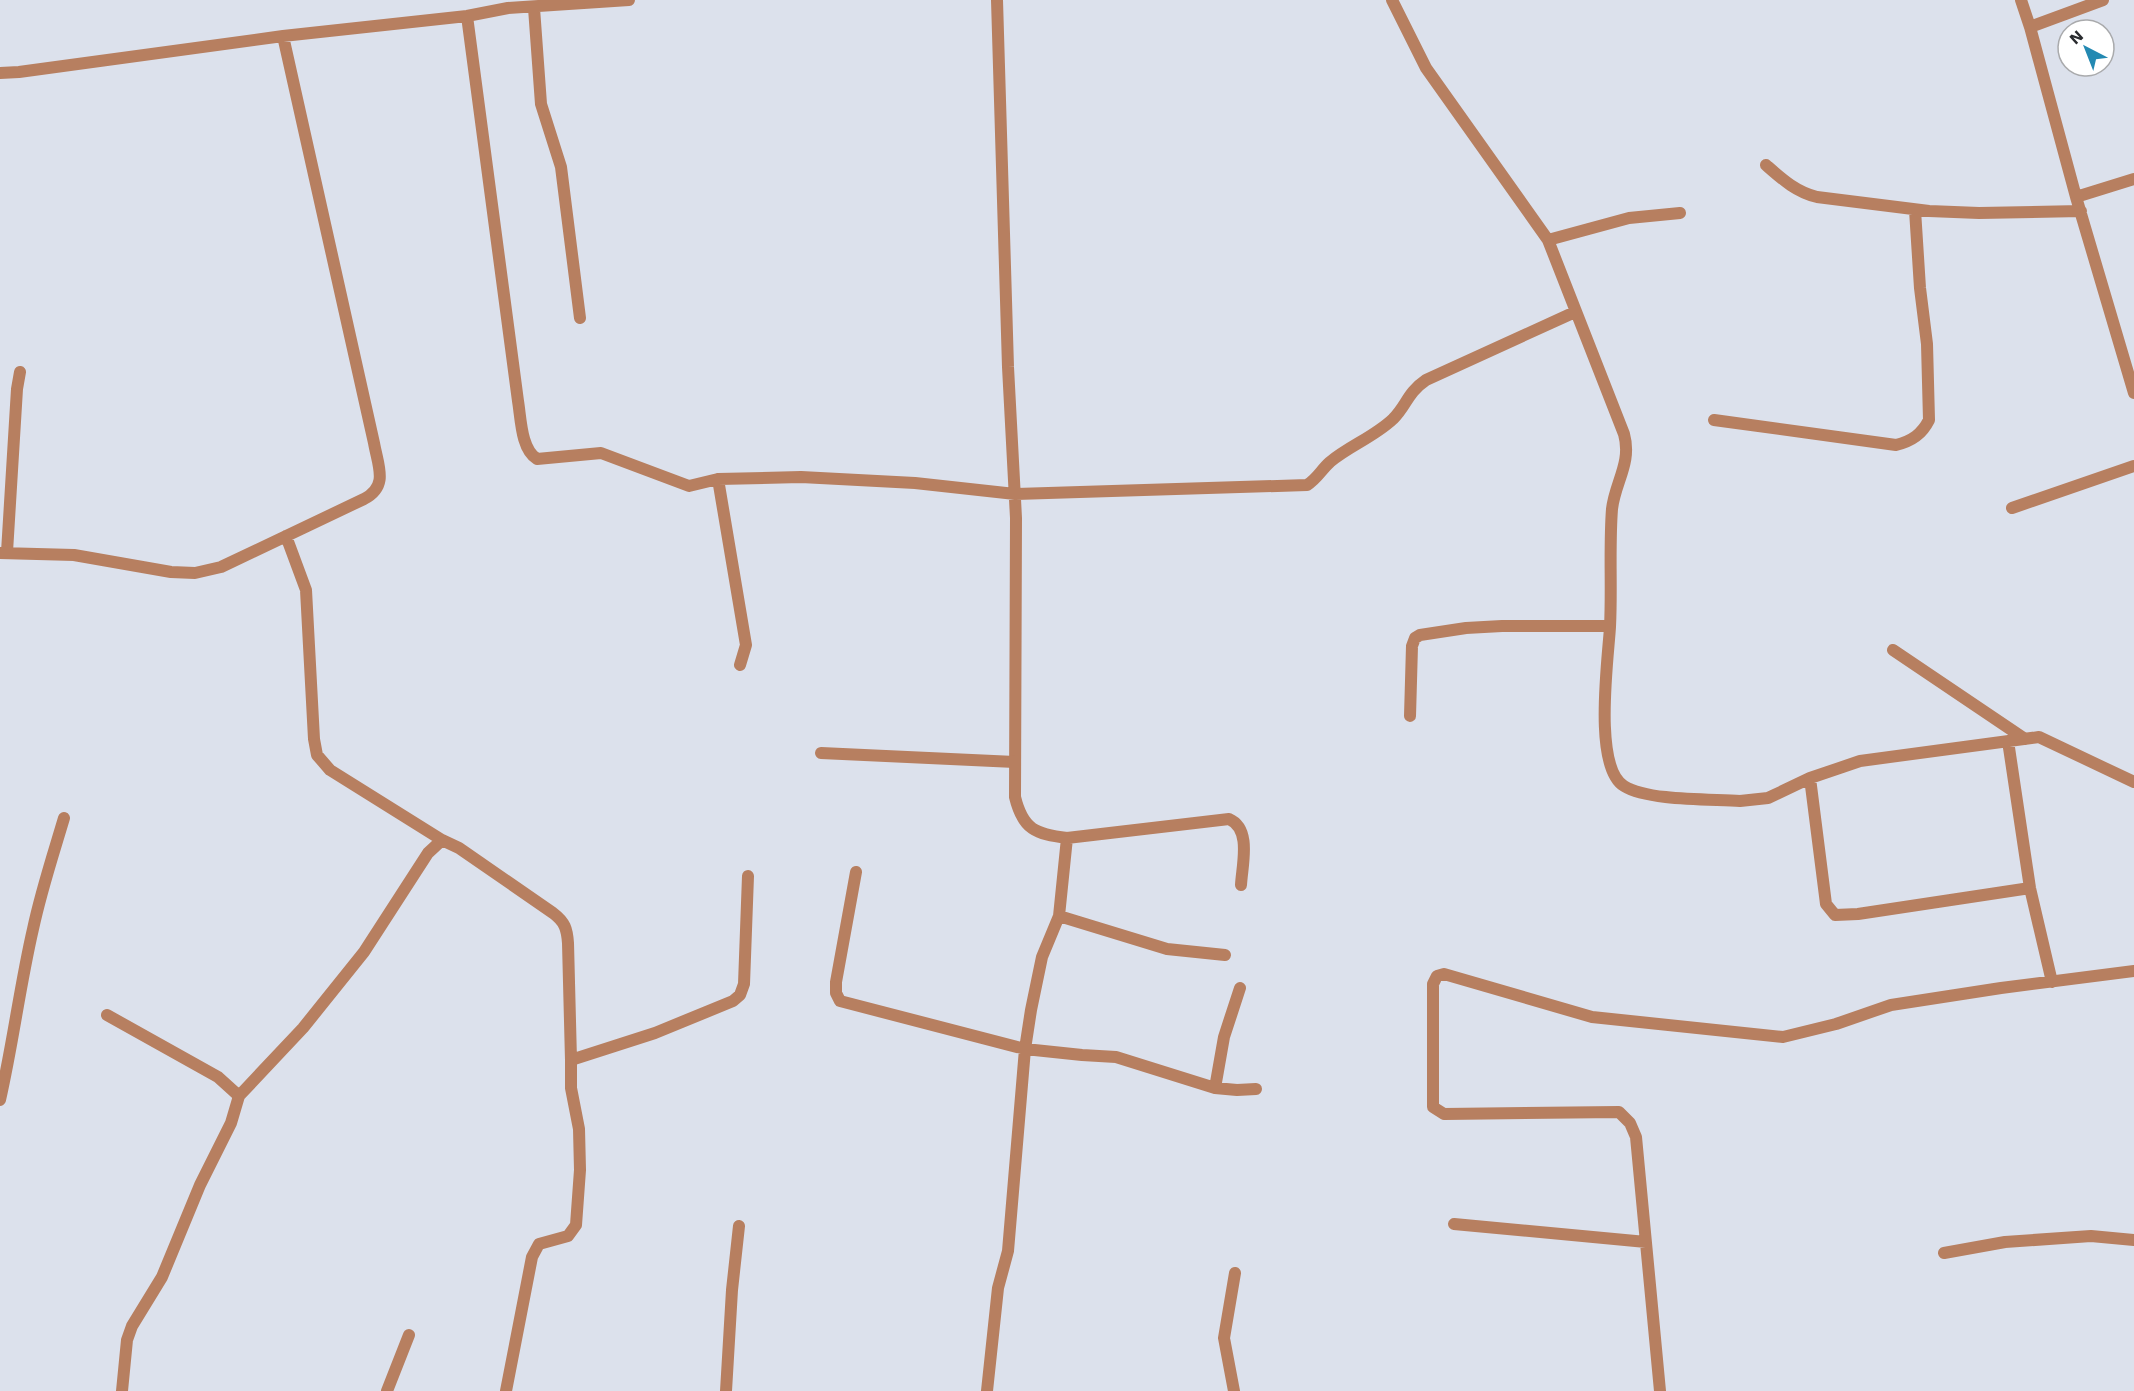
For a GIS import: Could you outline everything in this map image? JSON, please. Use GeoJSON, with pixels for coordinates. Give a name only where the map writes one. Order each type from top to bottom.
{"type":"FeatureCollection","features":[{"type":"Feature","properties":{"kind":"street"},"geometry":{"type":"LineString","coordinates":[[0,73],[283,36],[467,16],[505,4],[534,8],[629,0]]}},
{"type":"Feature","properties":{"kind":"street"},"geometry":{"type":"LineString","coordinates":[[998,0],[1008,367],[1016,518],[1015,797],[1023,819],[1037,832],[1067,837],[1229,819],[1239,826],[1244,840],[1241,885]]}},
{"type":"Feature","properties":{"kind":"street"},"geometry":{"type":"LineString","coordinates":[[1392,0],[1426,69],[1548,240],[1627,445],[1626,461],[1615,491],[1612,508],[1605,728],[1613,774],[1622,785],[1636,792],[1655,796],[1740,801],[1768,798],[1810,778],[1860,761],[2039,737],[2134,782]]}},
{"type":"Feature","properties":{"kind":"street"},"geometry":{"type":"LineString","coordinates":[[2021,0],[2076,197],[2129,358],[2134,393]]}},
{"type":"Feature","properties":{"kind":"street"},"geometry":{"type":"LineString","coordinates":[[2030,27],[2103,0]]}},
{"type":"Feature","properties":{"kind":"street"},"geometry":{"type":"LineString","coordinates":[[534,8],[541,104],[561,167],[580,318]]}},
{"type":"Feature","properties":{"kind":"street"},"geometry":{"type":"LineString","coordinates":[[467,16],[518,401],[526,444],[531,454],[541,460],[601,453],[689,486],[718,479],[801,477],[915,483],[1015,494],[1307,485],[1316,479],[1330,462],[1390,421],[1403,407],[1409,394],[1426,380],[1575,312]]}},
{"type":"Feature","properties":{"kind":"street"},"geometry":{"type":"LineString","coordinates":[[20,372],[3,553],[74,555],[171,572],[195,573],[221,567],[373,495],[380,477],[283,36]]}},
{"type":"Feature","properties":{"kind":"street"},"geometry":{"type":"LineString","coordinates":[[1766,165],[1791,186],[1805,194],[1915,210],[1979,213],[2081,211]]}},
{"type":"Feature","properties":{"kind":"street"},"geometry":{"type":"LineString","coordinates":[[2076,197],[2134,179]]}},
{"type":"Feature","properties":{"kind":"street"},"geometry":{"type":"LineString","coordinates":[[1714,420],[1896,445],[1908,442],[1925,429],[1929,420],[1927,344],[1920,288],[1915,210]]}},
{"type":"Feature","properties":{"kind":"street"},"geometry":{"type":"LineString","coordinates":[[1548,240],[1629,218],[1680,213]]}},
{"type":"Feature","properties":{"kind":"street"},"geometry":{"type":"LineString","coordinates":[[2012,508],[2134,466]]}},
{"type":"Feature","properties":{"kind":"street"},"geometry":{"type":"LineString","coordinates":[[718,479],[747,645],[740,665]]}},
{"type":"Feature","properties":{"kind":"street"},"geometry":{"type":"LineString","coordinates":[[286,536],[306,590],[314,740],[317,755],[330,770],[442,840],[459,848],[553,913],[567,929],[572,1088],[579,1129],[580,1170],[576,1225],[568,1236],[538,1244],[532,1257],[506,1391]]}},
{"type":"Feature","properties":{"kind":"street"},"geometry":{"type":"LineString","coordinates":[[1410,716],[1412,646],[1420,635],[1466,628],[1502,626],[1610,626]]}},
{"type":"Feature","properties":{"kind":"street"},"geometry":{"type":"LineString","coordinates":[[1893,650],[2025,739]]}},
{"type":"Feature","properties":{"kind":"street"},"geometry":{"type":"LineString","coordinates":[[2008,741],[2030,888],[2052,982]]}},
{"type":"Feature","properties":{"kind":"street"},"geometry":{"type":"LineString","coordinates":[[821,753],[1015,762]]}},
{"type":"Feature","properties":{"kind":"street"},"geometry":{"type":"LineString","coordinates":[[1810,778],[1826,904],[1835,915],[1858,914],[2030,888]]}},
{"type":"Feature","properties":{"kind":"street"},"geometry":{"type":"LineString","coordinates":[[0,1100],[35,922],[64,818]]}},
{"type":"Feature","properties":{"kind":"street"},"geometry":{"type":"LineString","coordinates":[[987,1391],[998,1288],[1008,1251],[1025,1049],[1042,957],[1059,916],[1067,837]]}},
{"type":"Feature","properties":{"kind":"street"},"geometry":{"type":"LineString","coordinates":[[122,1391],[127,1340],[132,1326],[162,1277],[200,1185],[231,1123],[239,1096],[303,1028],[364,952],[428,853],[442,840]]}},
{"type":"Feature","properties":{"kind":"street"},"geometry":{"type":"LineString","coordinates":[[855,872],[836,982],[836,993],[840,1001],[1025,1049],[1116,1057],[1215,1088],[1256,1089]]}},
{"type":"Feature","properties":{"kind":"street"},"geometry":{"type":"LineString","coordinates":[[571,1060],[655,1033],[733,1001],[740,995],[744,984],[748,876]]}},
{"type":"Feature","properties":{"kind":"street"},"geometry":{"type":"LineString","coordinates":[[1059,916],[1167,949],[1225,955]]}},
{"type":"Feature","properties":{"kind":"street"},"geometry":{"type":"LineString","coordinates":[[1660,1391],[1636,1137],[1630,1123],[1619,1112],[1444,1114],[1434,1107],[1432,984],[1437,976],[1444,974],[1592,1017],[1783,1036],[1836,1024],[1891,1005],[2134,971]]}},
{"type":"Feature","properties":{"kind":"street"},"geometry":{"type":"LineString","coordinates":[[1215,1088],[1224,1037],[1240,988]]}},
{"type":"Feature","properties":{"kind":"street"},"geometry":{"type":"LineString","coordinates":[[107,1015],[218,1077],[239,1096]]}},
{"type":"Feature","properties":{"kind":"street"},"geometry":{"type":"LineString","coordinates":[[1454,1224],[1646,1242]]}},
{"type":"Feature","properties":{"kind":"street"},"geometry":{"type":"LineString","coordinates":[[726,1391],[738,1226]]}},
{"type":"Feature","properties":{"kind":"street"},"geometry":{"type":"LineString","coordinates":[[1944,1253],[2005,1242],[2059,1238],[2091,1236],[2134,1240]]}},
{"type":"Feature","properties":{"kind":"street"},"geometry":{"type":"LineString","coordinates":[[1234,1391],[1224,1338],[1235,1273]]}},
{"type":"Feature","properties":{"kind":"street"},"geometry":{"type":"LineString","coordinates":[[387,1391],[409,1335]]}}]}
